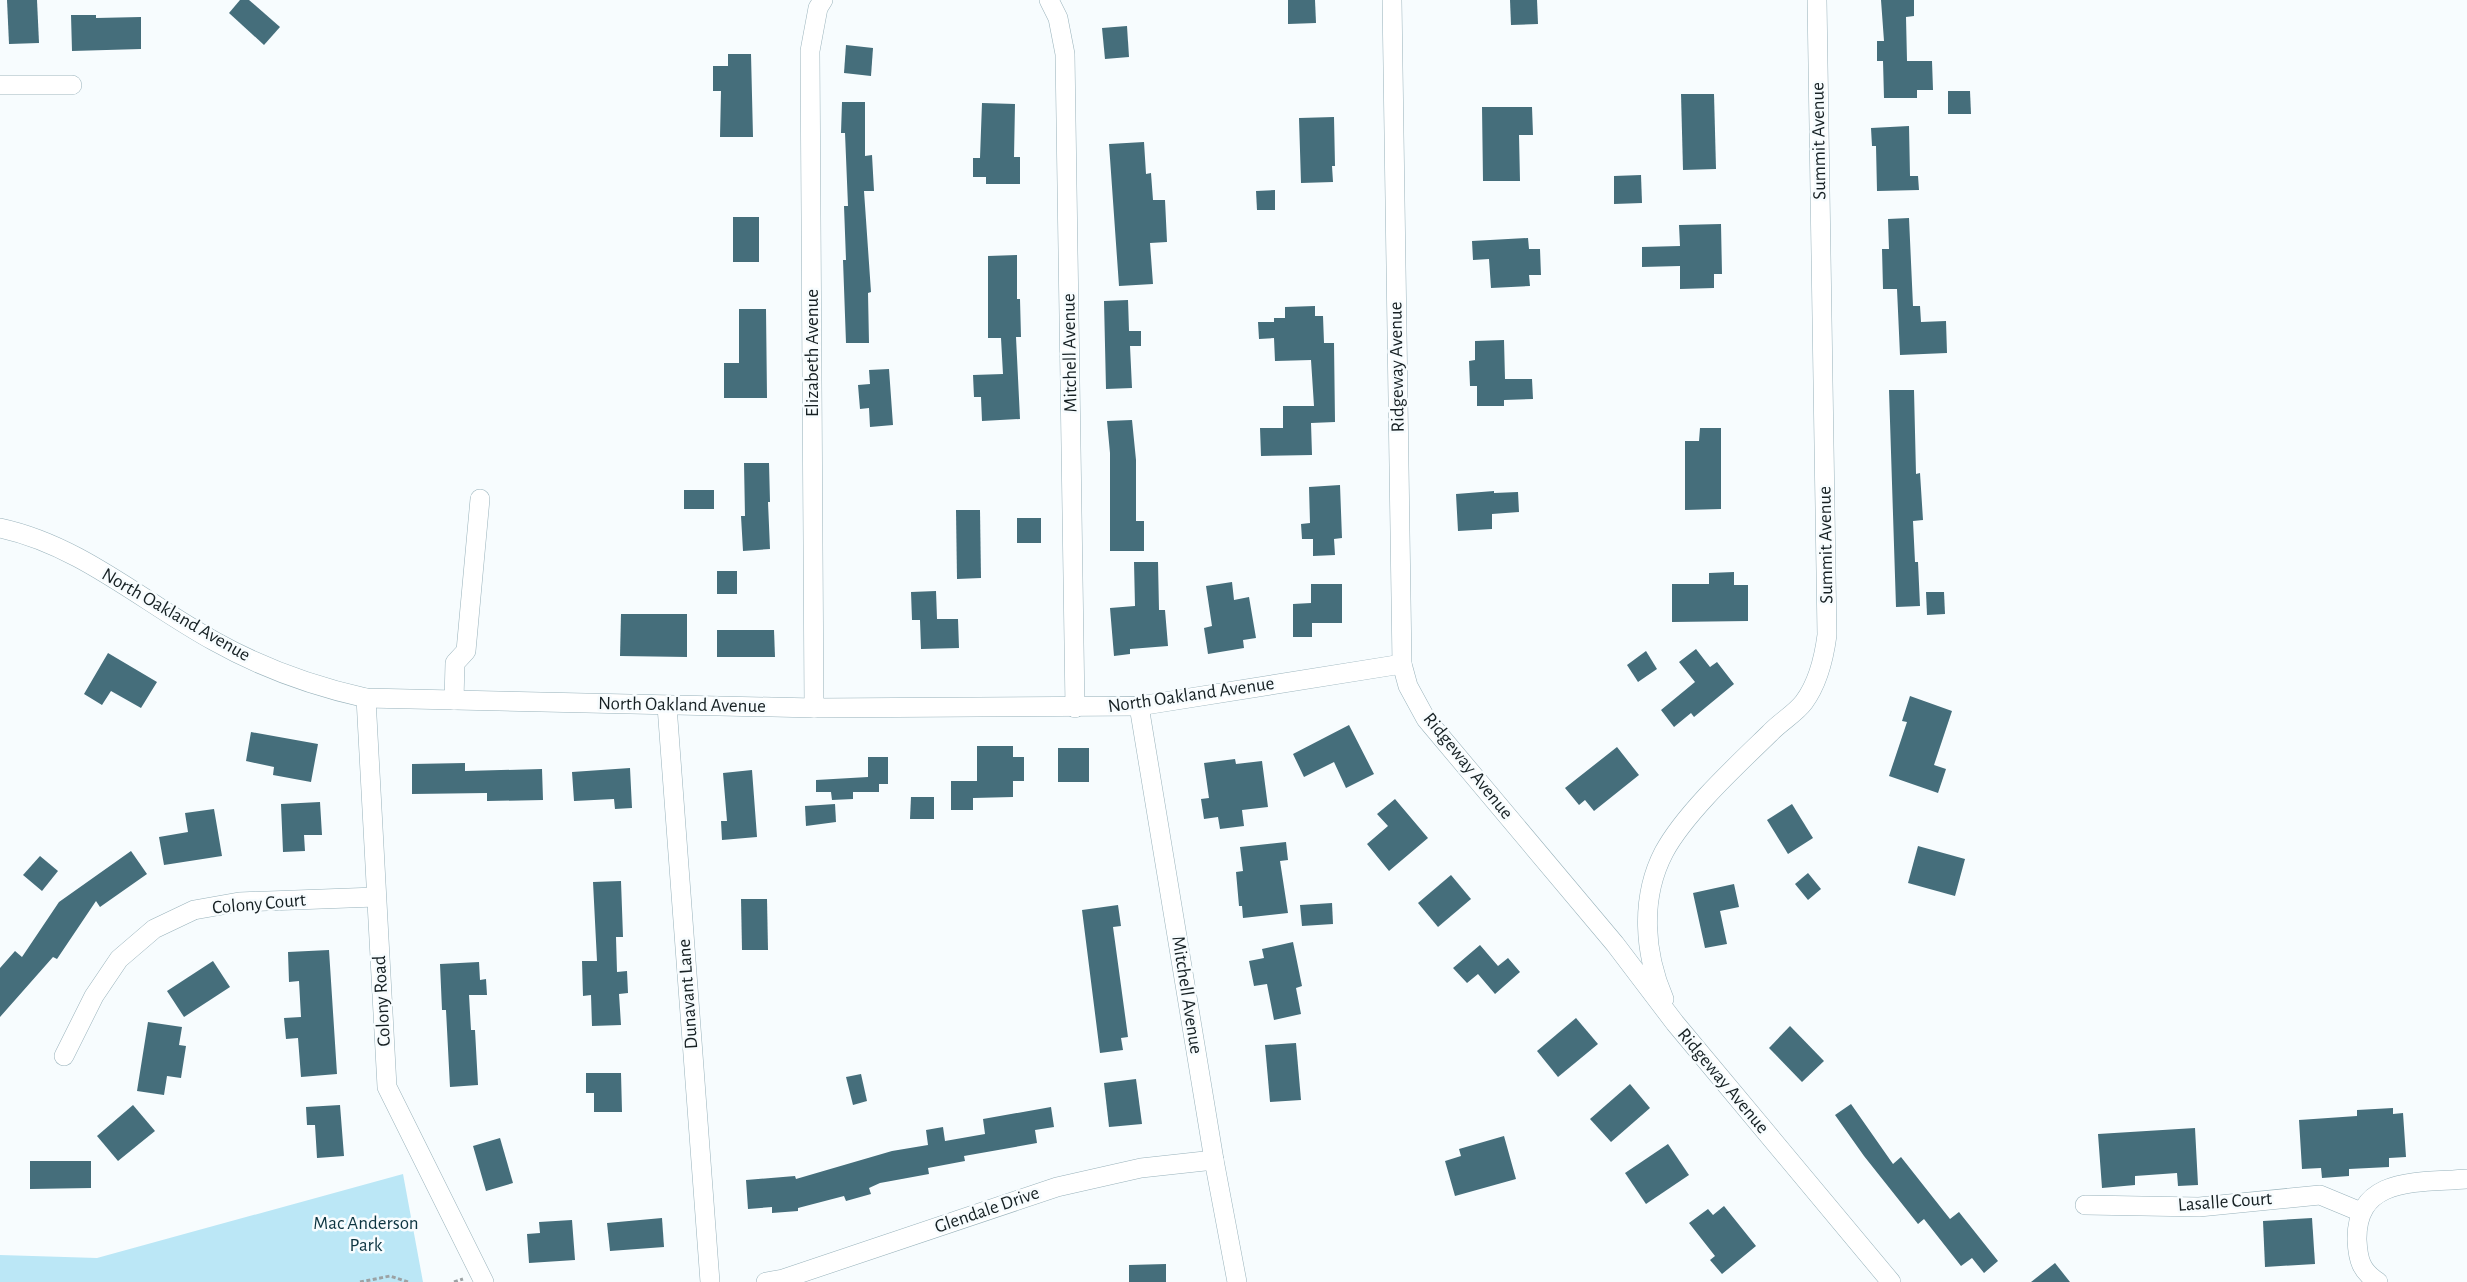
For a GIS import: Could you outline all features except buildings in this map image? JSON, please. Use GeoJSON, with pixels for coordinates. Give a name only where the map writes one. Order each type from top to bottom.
{"type":"FeatureCollection","features":[{"type":"Feature","properties":{"kind":"street","name":"Elizabeth Avenue"},"geometry":{"type":"LineString","coordinates":[[814,708],[810,51],[818,8],[823,0]]}},
{"type":"Feature","properties":{"kind":"street","name":"Mitchell Avenue"},"geometry":{"type":"LineString","coordinates":[[1049,0],[1058,18],[1065,54],[1075,708]]}},
{"type":"Feature","properties":{"kind":"street","name":"Ridgeway Avenue"},"geometry":{"type":"LineString","coordinates":[[1392,0],[1402,664],[1408,686],[1426,719],[1615,944],[1675,1023],[1891,1282]]}},
{"type":"Feature","properties":{"kind":"street","name":"Summit Avenue"},"geometry":{"type":"LineString","coordinates":[[1675,1023],[1658,986],[1647,942],[1649,896],[1664,852],[1690,815],[1771,731],[1804,702],[1823,663],[1827,635],[1817,0]]}},
{"type":"Feature","properties":{"kind":"street"},"geometry":{"type":"LineString","coordinates":[[0,85],[72,85]]}},
{"type":"Feature","properties":{"kind":"street"},"geometry":{"type":"LineString","coordinates":[[454,700],[455,663],[466,651],[480,499]]}},
{"type":"Feature","properties":{"kind":"street","name":"North Oakland Avenue"},"geometry":{"type":"LineString","coordinates":[[0,528],[21,532],[58,547],[106,574],[214,642],[280,674],[322,688],[366,698],[814,708],[1075,708],[1140,706],[1402,664]]}},
{"type":"Feature","properties":{"kind":"street","name":"Colony Road"},"geometry":{"type":"LineString","coordinates":[[366,698],[387,1087],[484,1282]]}},
{"type":"Feature","properties":{"kind":"street","name":"Dunavant Lane"},"geometry":{"type":"LineString","coordinates":[[667,706],[710,1282]]}},
{"type":"Feature","properties":{"kind":"street","name":"Mitchell Avenue"},"geometry":{"type":"LineString","coordinates":[[1140,706],[1214,1160],[1237,1282]]}},
{"type":"Feature","properties":{"kind":"street","name":"Colony Court"},"geometry":{"type":"LineString","coordinates":[[64,1056],[94,996],[119,959],[154,930],[194,910],[239,902],[376,897]]}},
{"type":"Feature","properties":{"kind":"street","name":"Glendale Drive"},"geometry":{"type":"LineString","coordinates":[[766,1282],[783,1279],[1057,1187],[1141,1168],[1214,1160]]}},
{"type":"Feature","properties":{"kind":"street"},"geometry":{"type":"LineString","coordinates":[[2378,1282],[2368,1276],[2361,1267],[2358,1255],[2357,1228],[2361,1212],[2376,1193],[2385,1188],[2396,1186],[2467,1179]]}},
{"type":"Feature","properties":{"kind":"street","name":"Lasalle Court"},"geometry":{"type":"LineString","coordinates":[[2085,1205],[2199,1206],[2320,1195],[2361,1212]]}},
{"type":"Feature","properties":{"kind":"path"},"geometry":{"type":"LineString","coordinates":[[360,1282],[390,1276],[408,1282]]}},
{"type":"Feature","properties":{"kind":"green space","name":"Mac Anderson Park"},"geometry":{"type":"Polygon","coordinates":[[[403,1174],[423,1282],[0,1282],[0,1255],[97,1258],[403,1174]]]}}]}
